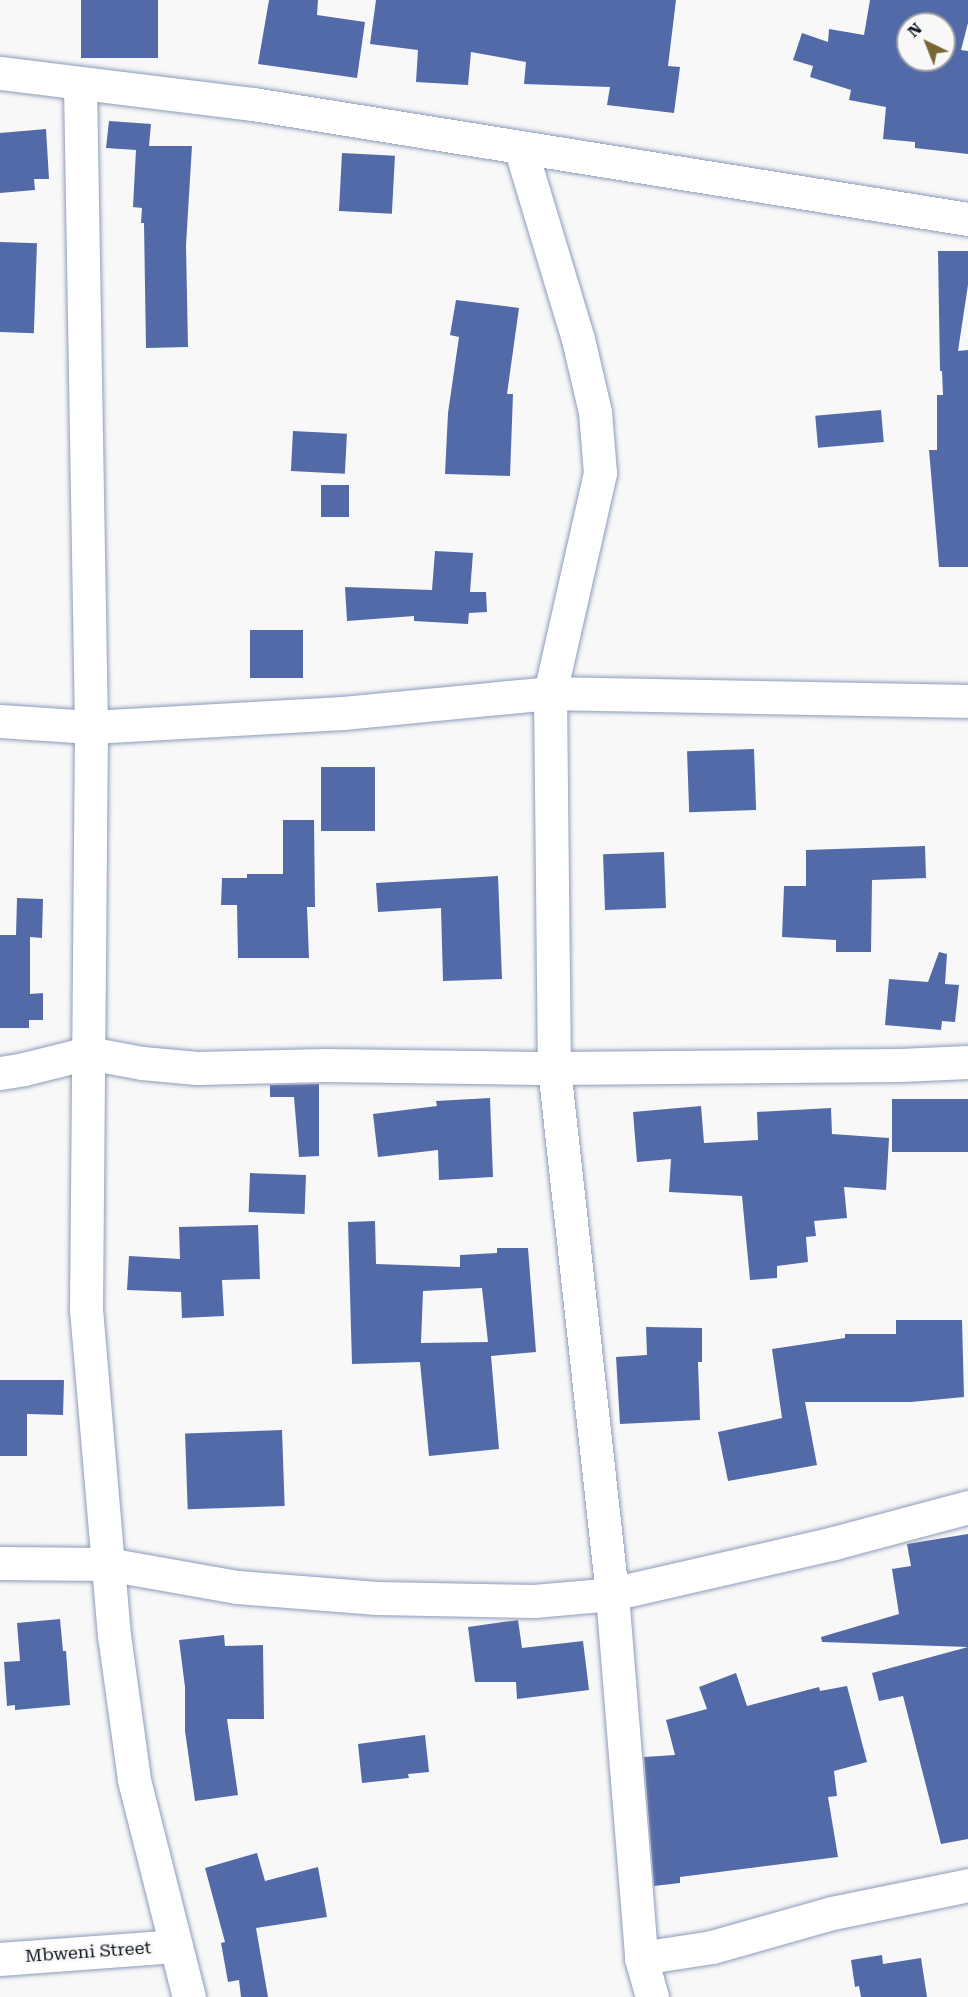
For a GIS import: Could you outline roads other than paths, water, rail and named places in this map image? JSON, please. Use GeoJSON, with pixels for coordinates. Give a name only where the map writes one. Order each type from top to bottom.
{"type":"FeatureCollection","features":[{"type":"Feature","properties":{"kind":"street"},"geometry":{"type":"LineString","coordinates":[[6,79],[80,84],[253,104],[968,219]]}},
{"type":"Feature","properties":{"kind":"street"},"geometry":{"type":"LineString","coordinates":[[80,84],[91,726],[86,1309],[107,1564],[135,1780],[189,1997]]}},
{"type":"Feature","properties":{"kind":"street"},"geometry":{"type":"LineString","coordinates":[[520,147],[578,339],[595,412],[600,473],[550,693],[554,1068],[612,1594],[641,1958],[652,1997]]}},
{"type":"Feature","properties":{"kind":"street"},"geometry":{"type":"LineString","coordinates":[[0,721],[91,726],[343,713],[550,693],[968,701]]}},
{"type":"Feature","properties":{"kind":"street"},"geometry":{"type":"LineString","coordinates":[[0,1073],[24,1070],[88,1053],[142,1063],[197,1068],[325,1065],[554,1068],[900,1065],[968,1062]]}},
{"type":"Feature","properties":{"kind":"street"},"geometry":{"type":"LineString","coordinates":[[0,1563],[107,1564],[237,1587],[377,1598],[534,1601],[612,1594],[834,1542],[968,1507]]}},
{"type":"Feature","properties":{"kind":"street"},"geometry":{"type":"LineString","coordinates":[[641,1958],[712,1947],[832,1913],[968,1885]]}},
{"type":"Feature","properties":{"kind":"street","name":"Mbweni Street"},"geometry":{"type":"LineString","coordinates":[[0,1959],[176,1946]]}}]}
